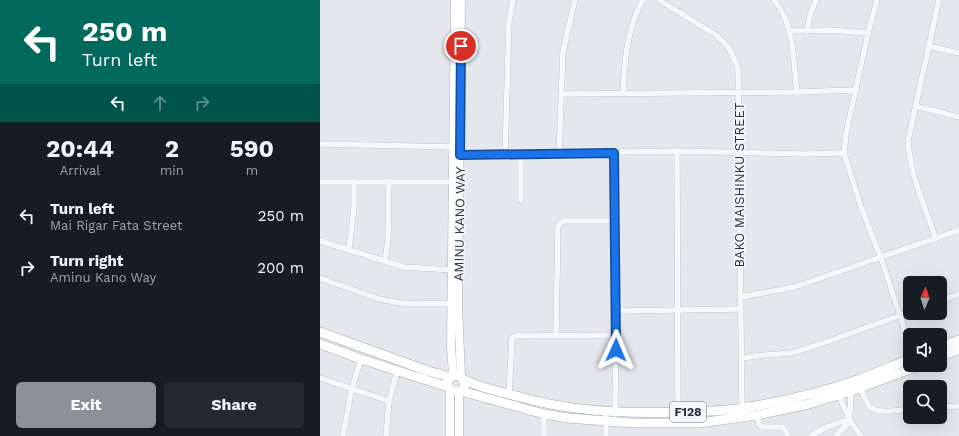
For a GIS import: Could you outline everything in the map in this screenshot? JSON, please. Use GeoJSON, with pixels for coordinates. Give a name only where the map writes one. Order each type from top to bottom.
{"type":"FeatureCollection","features":[{"type":"Feature","properties":{"kind":"main road","name":"AMINU KANO WAY"},"geometry":{"type":"LineString","coordinates":[[455,0],[457,132],[460,155],[453,270],[451,346],[457,377]]}},
{"type":"Feature","properties":{"kind":"main road","name":"AMINU KANO WAY"},"geometry":{"type":"LineString","coordinates":[[457,377],[458,305],[453,182],[454,147],[457,132],[461,0]]}},
{"type":"Feature","properties":{"kind":"main road","name":"F128"},"geometry":{"type":"LineString","coordinates":[[320,332],[428,371],[457,377],[478,387],[572,408],[611,412],[651,414],[742,409],[787,400],[821,391],[857,380],[903,362]]}},
{"type":"Feature","properties":{"kind":"main road"},"geometry":{"type":"LineString","coordinates":[[947,344],[959,340]]}},
{"type":"Feature","properties":{"kind":"main road","name":"F128"},"geometry":{"type":"LineString","coordinates":[[320,344],[449,388],[454,392],[460,391],[544,414],[575,419],[611,422],[699,423],[758,415],[802,406],[839,395],[903,372]]}},
{"type":"Feature","properties":{"kind":"main road"},"geometry":{"type":"LineString","coordinates":[[947,354],[959,349]]}},
{"type":"Feature","properties":{"kind":"main road"},"geometry":{"type":"LineString","coordinates":[[450,436],[448,382],[457,377],[464,386],[460,391],[459,436]]}},
{"type":"Feature","properties":{"kind":"street"},"geometry":{"type":"LineString","coordinates":[[505,155],[509,21],[513,0]]}},
{"type":"Feature","properties":{"kind":"street"},"geometry":{"type":"LineString","coordinates":[[559,154],[564,52],[575,0]]}},
{"type":"Feature","properties":{"kind":"street"},"geometry":{"type":"LineString","coordinates":[[623,93],[625,54],[635,15],[643,0]]}},
{"type":"Feature","properties":{"kind":"street","name":"BAKO MAISHINKU STREET"},"geometry":{"type":"LineString","coordinates":[[659,0],[716,35],[729,48],[738,68],[742,409]]}},
{"type":"Feature","properties":{"kind":"street"},"geometry":{"type":"LineString","coordinates":[[774,0],[789,31],[796,92]]}},
{"type":"Feature","properties":{"kind":"street"},"geometry":{"type":"LineString","coordinates":[[807,31],[810,15],[816,0]]}},
{"type":"Feature","properties":{"kind":"street"},"geometry":{"type":"LineString","coordinates":[[877,0],[868,33],[846,134],[844,153],[904,328]]}},
{"type":"Feature","properties":{"kind":"street"},"geometry":{"type":"LineString","coordinates":[[936,239],[915,179],[909,157],[908,141],[939,0]]}},
{"type":"Feature","properties":{"kind":"street"},"geometry":{"type":"LineString","coordinates":[[789,31],[830,30],[868,33]]}},
{"type":"Feature","properties":{"kind":"street"},"geometry":{"type":"LineString","coordinates":[[928,46],[959,53]]}},
{"type":"Feature","properties":{"kind":"street"},"geometry":{"type":"LineString","coordinates":[[561,94],[856,90]]}},
{"type":"Feature","properties":{"kind":"street"},"geometry":{"type":"LineString","coordinates":[[915,106],[959,117]]}},
{"type":"Feature","properties":{"kind":"street"},"geometry":{"type":"LineString","coordinates":[[320,144],[454,147]]}},
{"type":"Feature","properties":{"kind":"street"},"geometry":{"type":"LineString","coordinates":[[460,155],[677,151],[802,154],[844,153]]}},
{"type":"Feature","properties":{"kind":"street"},"geometry":{"type":"LineString","coordinates":[[677,151],[678,412]]}},
{"type":"Feature","properties":{"kind":"street"},"geometry":{"type":"LineString","coordinates":[[606,436],[611,422],[616,335],[614,153]]}},
{"type":"Feature","properties":{"kind":"street"},"geometry":{"type":"LineString","coordinates":[[521,154],[522,200]]}},
{"type":"Feature","properties":{"kind":"street"},"geometry":{"type":"LineString","coordinates":[[385,262],[388,239],[390,181]]}},
{"type":"Feature","properties":{"kind":"street"},"geometry":{"type":"LineString","coordinates":[[320,182],[453,182]]}},
{"type":"Feature","properties":{"kind":"street"},"geometry":{"type":"LineString","coordinates":[[349,250],[354,208],[354,182]]}},
{"type":"Feature","properties":{"kind":"street"},"geometry":{"type":"LineString","coordinates":[[556,335],[558,227],[560,223],[564,221],[614,221]]}},
{"type":"Feature","properties":{"kind":"street"},"geometry":{"type":"LineString","coordinates":[[740,297],[795,287],[959,230]]}},
{"type":"Feature","properties":{"kind":"street"},"geometry":{"type":"LineString","coordinates":[[320,241],[404,267],[453,270]]}},
{"type":"Feature","properties":{"kind":"street"},"geometry":{"type":"LineString","coordinates":[[320,278],[379,299],[401,303],[452,304]]}},
{"type":"Feature","properties":{"kind":"street"},"geometry":{"type":"LineString","coordinates":[[947,298],[959,294]]}},
{"type":"Feature","properties":{"kind":"street"},"geometry":{"type":"LineString","coordinates":[[616,311],[740,309]]}},
{"type":"Feature","properties":{"kind":"street"},"geometry":{"type":"LineString","coordinates":[[741,358],[792,353],[903,315]]}},
{"type":"Feature","properties":{"kind":"street"},"geometry":{"type":"LineString","coordinates":[[509,394],[512,338],[515,336],[616,335]]}},
{"type":"Feature","properties":{"kind":"street"},"geometry":{"type":"LineString","coordinates":[[343,436],[352,388],[361,359]]}},
{"type":"Feature","properties":{"kind":"street"},"geometry":{"type":"LineString","coordinates":[[386,436],[389,401],[397,371]]}},
{"type":"Feature","properties":{"kind":"street"},"geometry":{"type":"LineString","coordinates":[[320,378],[389,401]]}},
{"type":"Feature","properties":{"kind":"street"},"geometry":{"type":"LineString","coordinates":[[860,388],[871,408],[880,411],[903,409]]}},
{"type":"Feature","properties":{"kind":"street"},"geometry":{"type":"LineString","coordinates":[[836,436],[849,419],[851,391]]}},
{"type":"Feature","properties":{"kind":"street"},"geometry":{"type":"LineString","coordinates":[[839,395],[849,419],[861,436]]}},
{"type":"Feature","properties":{"kind":"street"},"geometry":{"type":"LineString","coordinates":[[947,407],[959,406]]}},
{"type":"Feature","properties":{"kind":"street"},"geometry":{"type":"LineString","coordinates":[[611,412],[611,422]]}},
{"type":"Feature","properties":{"kind":"street"},"geometry":{"type":"LineString","coordinates":[[544,414],[544,436]]}},
{"type":"Feature","properties":{"kind":"street"},"geometry":{"type":"LineString","coordinates":[[758,415],[759,424],[761,427],[782,427],[788,436]]}},
{"type":"Feature","properties":{"kind":"street"},"geometry":{"type":"LineString","coordinates":[[811,436],[827,427],[849,419]]}},
{"type":"Feature","properties":{"kind":"route"},"geometry":{"type":"LineString","coordinates":[[461,46],[460,155],[614,153],[616,350]]}}]}
